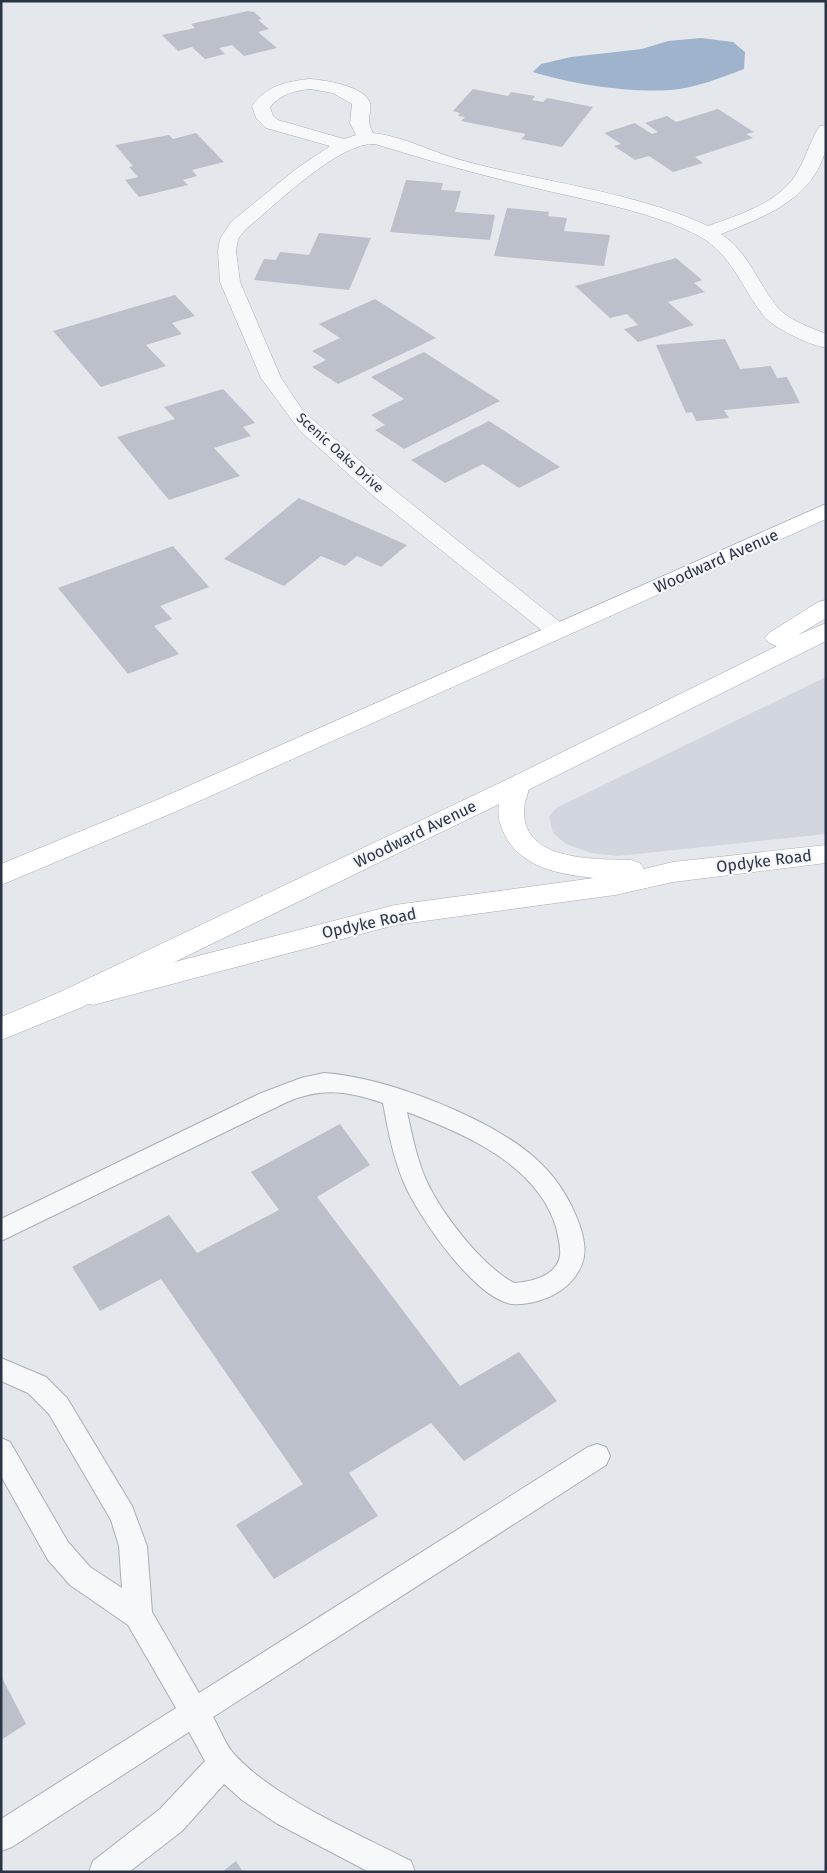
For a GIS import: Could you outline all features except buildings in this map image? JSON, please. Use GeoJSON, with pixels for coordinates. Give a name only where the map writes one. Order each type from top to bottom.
{"type":"FeatureCollection","features":[{"type":"Feature","properties":{"kind":"main road","name":"Woodward Avenue"},"geometry":{"type":"LineString","coordinates":[[1,875],[168,805],[558,632],[826,510]]}},
{"type":"Feature","properties":{"kind":"main road"},"geometry":{"type":"LineString","coordinates":[[635,726],[826,607]]}},
{"type":"Feature","properties":{"kind":"main road","name":"Woodward Avenue"},"geometry":{"type":"LineString","coordinates":[[1,1029],[70,1000],[517,785],[826,631]]}},
{"type":"Feature","properties":{"kind":"main road","name":"Opdyke Road"},"geometry":{"type":"LineString","coordinates":[[517,785],[510,813],[516,833],[529,848],[549,861],[574,868],[673,872]]}},
{"type":"Feature","properties":{"kind":"main road","name":"Opdyke Road"},"geometry":{"type":"LineString","coordinates":[[70,1000],[329,931],[395,916],[615,885],[673,872],[826,854]]}},
{"type":"Feature","properties":{"kind":"street"},"geometry":{"type":"LineString","coordinates":[[355,141],[361,103],[354,94],[341,89],[321,85],[292,87],[275,92],[261,106],[265,118],[272,124],[355,141],[387,141],[459,165],[607,199],[686,223],[707,232],[724,244],[739,261],[771,312],[783,322],[826,342]]}},
{"type":"Feature","properties":{"kind":"street"},"geometry":{"type":"LineString","coordinates":[[707,232],[763,209],[791,192],[804,176],[816,145],[826,130]]}},
{"type":"Feature","properties":{"kind":"street","name":"Scenic Oaks Drive"},"geometry":{"type":"LineString","coordinates":[[355,141],[302,173],[238,226],[229,239],[228,272],[230,282],[245,314],[263,362],[297,416],[317,437],[380,490],[558,632]]}},
{"type":"Feature","properties":{"kind":"lane"},"geometry":{"type":"LineString","coordinates":[[1,1231],[211,1127],[287,1093],[321,1082],[338,1082],[366,1087],[393,1097],[484,1137],[518,1157],[546,1185],[566,1217],[573,1245],[570,1266],[555,1283],[532,1292],[511,1293],[491,1281],[457,1245],[431,1210],[416,1184],[404,1148],[393,1097]]}},
{"type":"Feature","properties":{"kind":"lane"},"geometry":{"type":"LineString","coordinates":[[1,1369],[37,1385],[58,1406],[123,1515],[133,1546],[138,1616]]}},
{"type":"Feature","properties":{"kind":"lane"},"geometry":{"type":"LineString","coordinates":[[1,1450],[58,1551],[80,1576],[138,1616],[223,1762],[252,1790],[287,1812],[400,1872]]}},
{"type":"Feature","properties":{"kind":"lane"},"geometry":{"type":"LineString","coordinates":[[1,1836],[597,1456]]}},
{"type":"Feature","properties":{"kind":"lane"},"geometry":{"type":"LineString","coordinates":[[104,1872],[171,1820],[223,1762]]}},
{"type":"Feature","properties":{"kind":"shaded area"},"geometry":{"type":"Polygon","coordinates":[[[826,677],[826,834],[618,856],[591,853],[566,844],[553,833],[549,817],[556,808],[826,677]]]}},
{"type":"Feature","properties":{"kind":"water"},"geometry":{"type":"Polygon","coordinates":[[[701,38],[733,42],[745,52],[744,69],[689,87],[654,91],[601,87],[533,72],[541,64],[571,57],[642,49],[668,41],[701,38]]]}}]}
